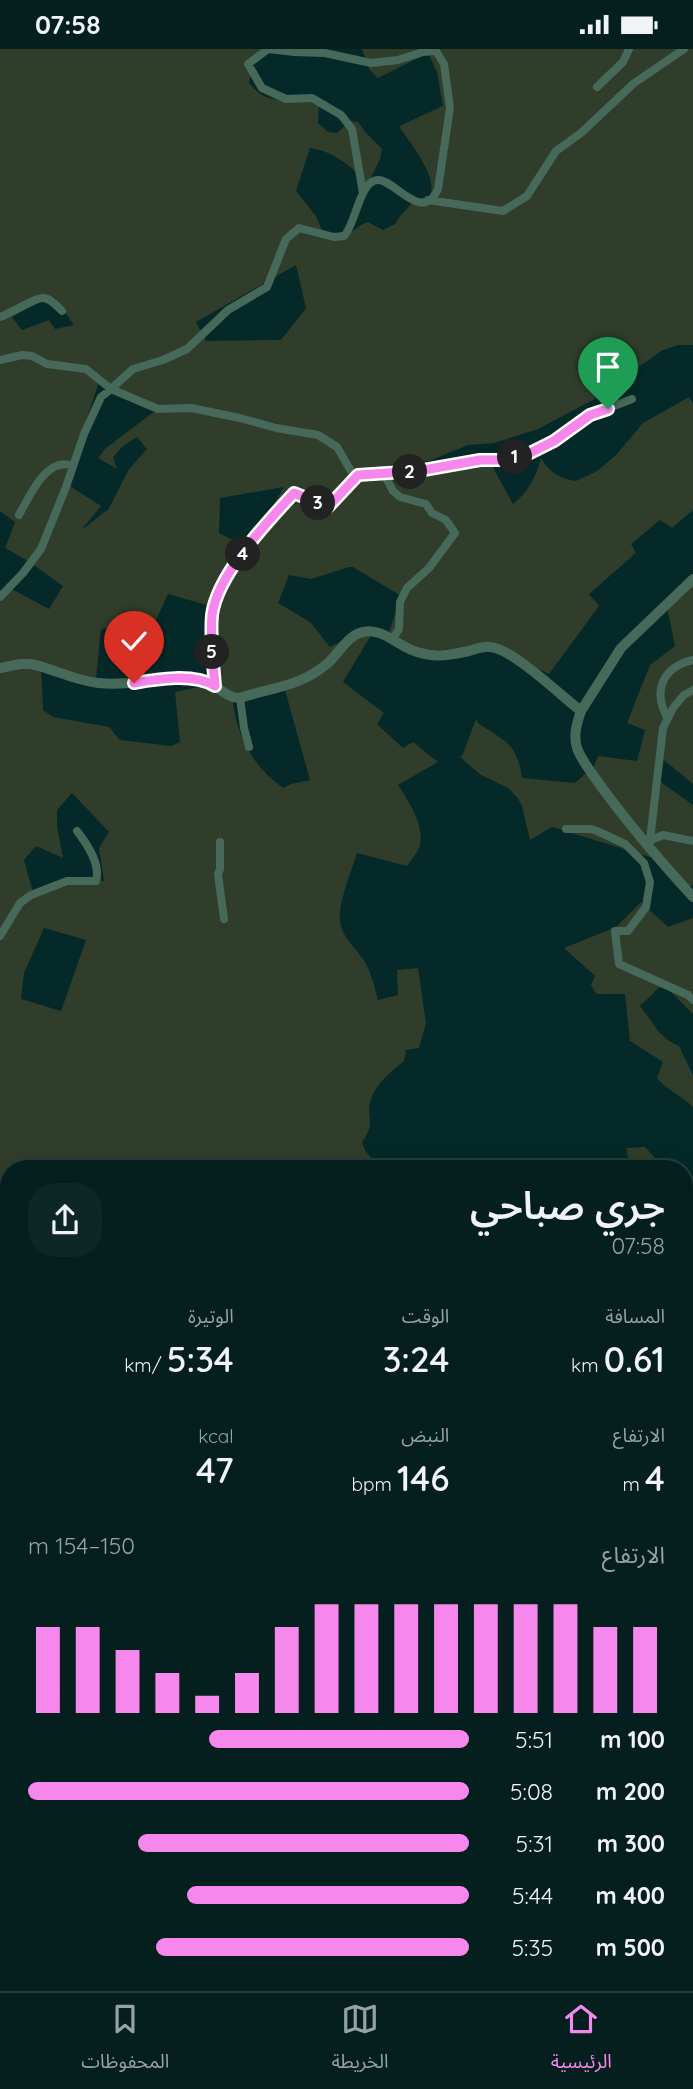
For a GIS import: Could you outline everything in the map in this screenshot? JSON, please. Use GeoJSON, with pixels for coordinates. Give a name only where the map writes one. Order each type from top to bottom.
{"type":"FeatureCollection","features":[{"type":"Feature","properties":{"kind":"street"},"geometry":{"type":"LineString","coordinates":[[363,193],[352,129],[341,115],[312,98],[286,99],[262,88],[248,65],[268,49],[325,53],[371,64],[436,51],[444,64],[450,107],[438,189],[435,196],[428,200]]}},
{"type":"Feature","properties":{"kind":"street"},"geometry":{"type":"LineString","coordinates":[[597,87],[623,62],[629,49]]}},
{"type":"Feature","properties":{"kind":"street"},"geometry":{"type":"LineString","coordinates":[[0,597],[23,573],[41,548],[102,397],[133,369],[187,349],[228,310],[267,286],[286,239],[293,232],[299,228],[334,237],[344,236],[350,229],[363,193],[369,183],[377,180],[416,201],[428,200],[503,211],[527,196],[556,151],[581,133],[633,84],[684,49]]}},
{"type":"Feature","properties":{"kind":"street"},"geometry":{"type":"LineString","coordinates":[[0,317],[40,297],[47,298],[62,311]]}},
{"type":"Feature","properties":{"kind":"street"},"geometry":{"type":"LineString","coordinates":[[0,360],[22,355],[32,356],[52,366],[86,369],[111,389],[158,408],[191,408],[318,435],[337,447],[351,471],[358,475],[418,471],[526,455],[554,441],[590,415],[632,399]]}},
{"type":"Feature","properties":{"kind":"street"},"geometry":{"type":"LineString","coordinates":[[19,515],[52,467],[62,463],[73,466]]}},
{"type":"Feature","properties":{"kind":"street"},"geometry":{"type":"LineString","coordinates":[[384,474],[393,491],[400,497],[426,504],[432,513],[446,520],[455,533],[429,568],[407,588],[400,603],[399,629],[392,640]]}},
{"type":"Feature","properties":{"kind":"street"},"geometry":{"type":"LineString","coordinates":[[230,572],[263,527],[294,493],[328,507],[358,475]]}},
{"type":"Feature","properties":{"kind":"street"},"geometry":{"type":"LineString","coordinates":[[215,686],[212,615],[215,601],[238,553]]}},
{"type":"Feature","properties":{"kind":"street"},"geometry":{"type":"LineString","coordinates":[[693,579],[621,648],[581,711],[575,732],[577,748],[621,814],[650,844],[693,897]]}},
{"type":"Feature","properties":{"kind":"street"},"geometry":{"type":"LineString","coordinates":[[0,668],[31,664],[97,683],[134,683],[167,678],[202,680],[230,697],[240,698],[306,680],[329,662],[355,635],[371,631],[418,653],[439,657],[484,647],[498,648],[516,659],[581,711]]}},
{"type":"Feature","properties":{"kind":"street"},"geometry":{"type":"LineString","coordinates":[[667,717],[660,693],[663,683],[675,666],[693,660]]}},
{"type":"Feature","properties":{"kind":"street"},"geometry":{"type":"LineString","coordinates":[[650,844],[663,728],[667,717],[684,695],[693,689]]}},
{"type":"Feature","properties":{"kind":"street"},"geometry":{"type":"LineString","coordinates":[[240,698],[249,747]]}},
{"type":"Feature","properties":{"kind":"street"},"geometry":{"type":"LineString","coordinates":[[566,829],[597,831],[625,844],[644,863],[650,882],[646,907],[628,931],[615,931],[619,964],[688,995],[693,1000]]}},
{"type":"Feature","properties":{"kind":"street"},"geometry":{"type":"LineString","coordinates":[[0,936],[20,903],[31,895],[67,881],[97,880],[98,874],[90,848],[77,831]]}},
{"type":"Feature","properties":{"kind":"street"},"geometry":{"type":"LineString","coordinates":[[650,844],[663,835],[693,841]]}},
{"type":"Feature","properties":{"kind":"street"},"geometry":{"type":"LineString","coordinates":[[220,842],[218,874],[224,919]]}},
{"type":"Feature","properties":{"kind":"green space"},"geometry":{"type":"Polygon","coordinates":[[[0,49],[293,49],[255,57],[249,83],[266,97],[309,102],[319,106],[318,123],[328,132],[337,133],[350,121],[358,122],[382,149],[368,184],[364,184],[341,160],[310,148],[296,191],[316,216],[322,230],[338,239],[368,222],[383,230],[395,224],[415,200],[430,196],[432,188],[427,170],[399,126],[443,106],[437,72],[428,53],[378,78],[369,69],[362,49],[693,49],[693,345],[678,345],[661,351],[595,399],[538,429],[494,443],[468,445],[429,461],[390,465],[389,474],[490,462],[513,504],[531,484],[541,458],[556,474],[576,481],[597,471],[616,455],[643,423],[689,397],[693,403],[693,510],[672,528],[660,520],[631,544],[636,553],[589,594],[599,606],[549,674],[493,648],[431,651],[387,639],[401,596],[353,567],[311,579],[289,575],[278,603],[310,622],[330,647],[365,629],[370,637],[343,682],[384,713],[377,724],[403,748],[413,742],[438,762],[398,785],[415,813],[420,829],[420,845],[414,856],[407,866],[357,853],[341,906],[341,927],[366,964],[378,1000],[398,995],[397,970],[418,968],[426,1023],[419,1048],[406,1050],[404,1061],[381,1082],[371,1099],[369,1129],[362,1142],[372,1160],[0,1160],[0,591],[6,586],[49,609],[63,586],[5,548],[15,522],[0,511],[0,49]],[[296,265],[196,322],[206,341],[281,340],[306,308],[296,265]],[[49,296],[12,317],[22,330],[49,320],[55,329],[74,325],[55,298],[49,296]],[[99,382],[65,483],[101,506],[82,529],[108,510],[129,469],[147,449],[137,437],[123,446],[113,457],[117,469],[98,458],[106,448],[155,411],[99,382]],[[284,487],[220,498],[219,533],[239,543],[263,522],[284,487]],[[168,594],[154,624],[145,614],[132,626],[101,629],[96,678],[41,667],[43,710],[53,717],[109,727],[120,740],[171,746],[180,742],[175,692],[209,685],[210,606],[168,594]],[[283,683],[233,702],[238,728],[255,761],[264,771],[283,788],[310,780],[283,683]],[[72,793],[57,810],[63,858],[36,846],[24,860],[34,896],[77,878],[104,881],[99,848],[109,832],[72,793]],[[44,928],[24,973],[21,999],[61,1011],[86,940],[44,928]]]}},
{"type":"Feature","properties":{"kind":"green space"},"geometry":{"type":"Polygon","coordinates":[[[693,580],[693,784],[664,760],[658,780],[693,805],[693,884],[688,890],[653,858],[552,827],[530,840],[522,806],[517,797],[508,788],[481,775],[460,757],[476,719],[513,750],[522,778],[575,783],[594,766],[598,756],[637,761],[645,730],[627,723],[650,665],[675,646],[667,607],[693,580]]]}},
{"type":"Feature","properties":{"kind":"green space"},"geometry":{"type":"Polygon","coordinates":[[[641,902],[668,927],[693,918],[693,1014],[663,984],[640,1006],[659,1032],[679,1046],[693,1075],[693,1107],[657,1078],[663,1062],[630,1041],[625,994],[596,994],[591,985],[595,976],[564,948],[616,927],[641,902]]]}},
{"type":"Feature","properties":{"kind":"green space"},"geometry":{"type":"Polygon","coordinates":[[[645,1147],[657,1160],[629,1160],[626,1148],[645,1147]]]}},
{"type":"Feature","properties":{"kind":"route"},"geometry":{"type":"LineString","coordinates":[[134,683],[167,678],[202,680],[215,686],[212,615],[215,601],[230,572],[263,527],[294,493],[328,507],[358,475],[418,471],[526,455],[554,441],[590,415],[608,409]]}}]}
